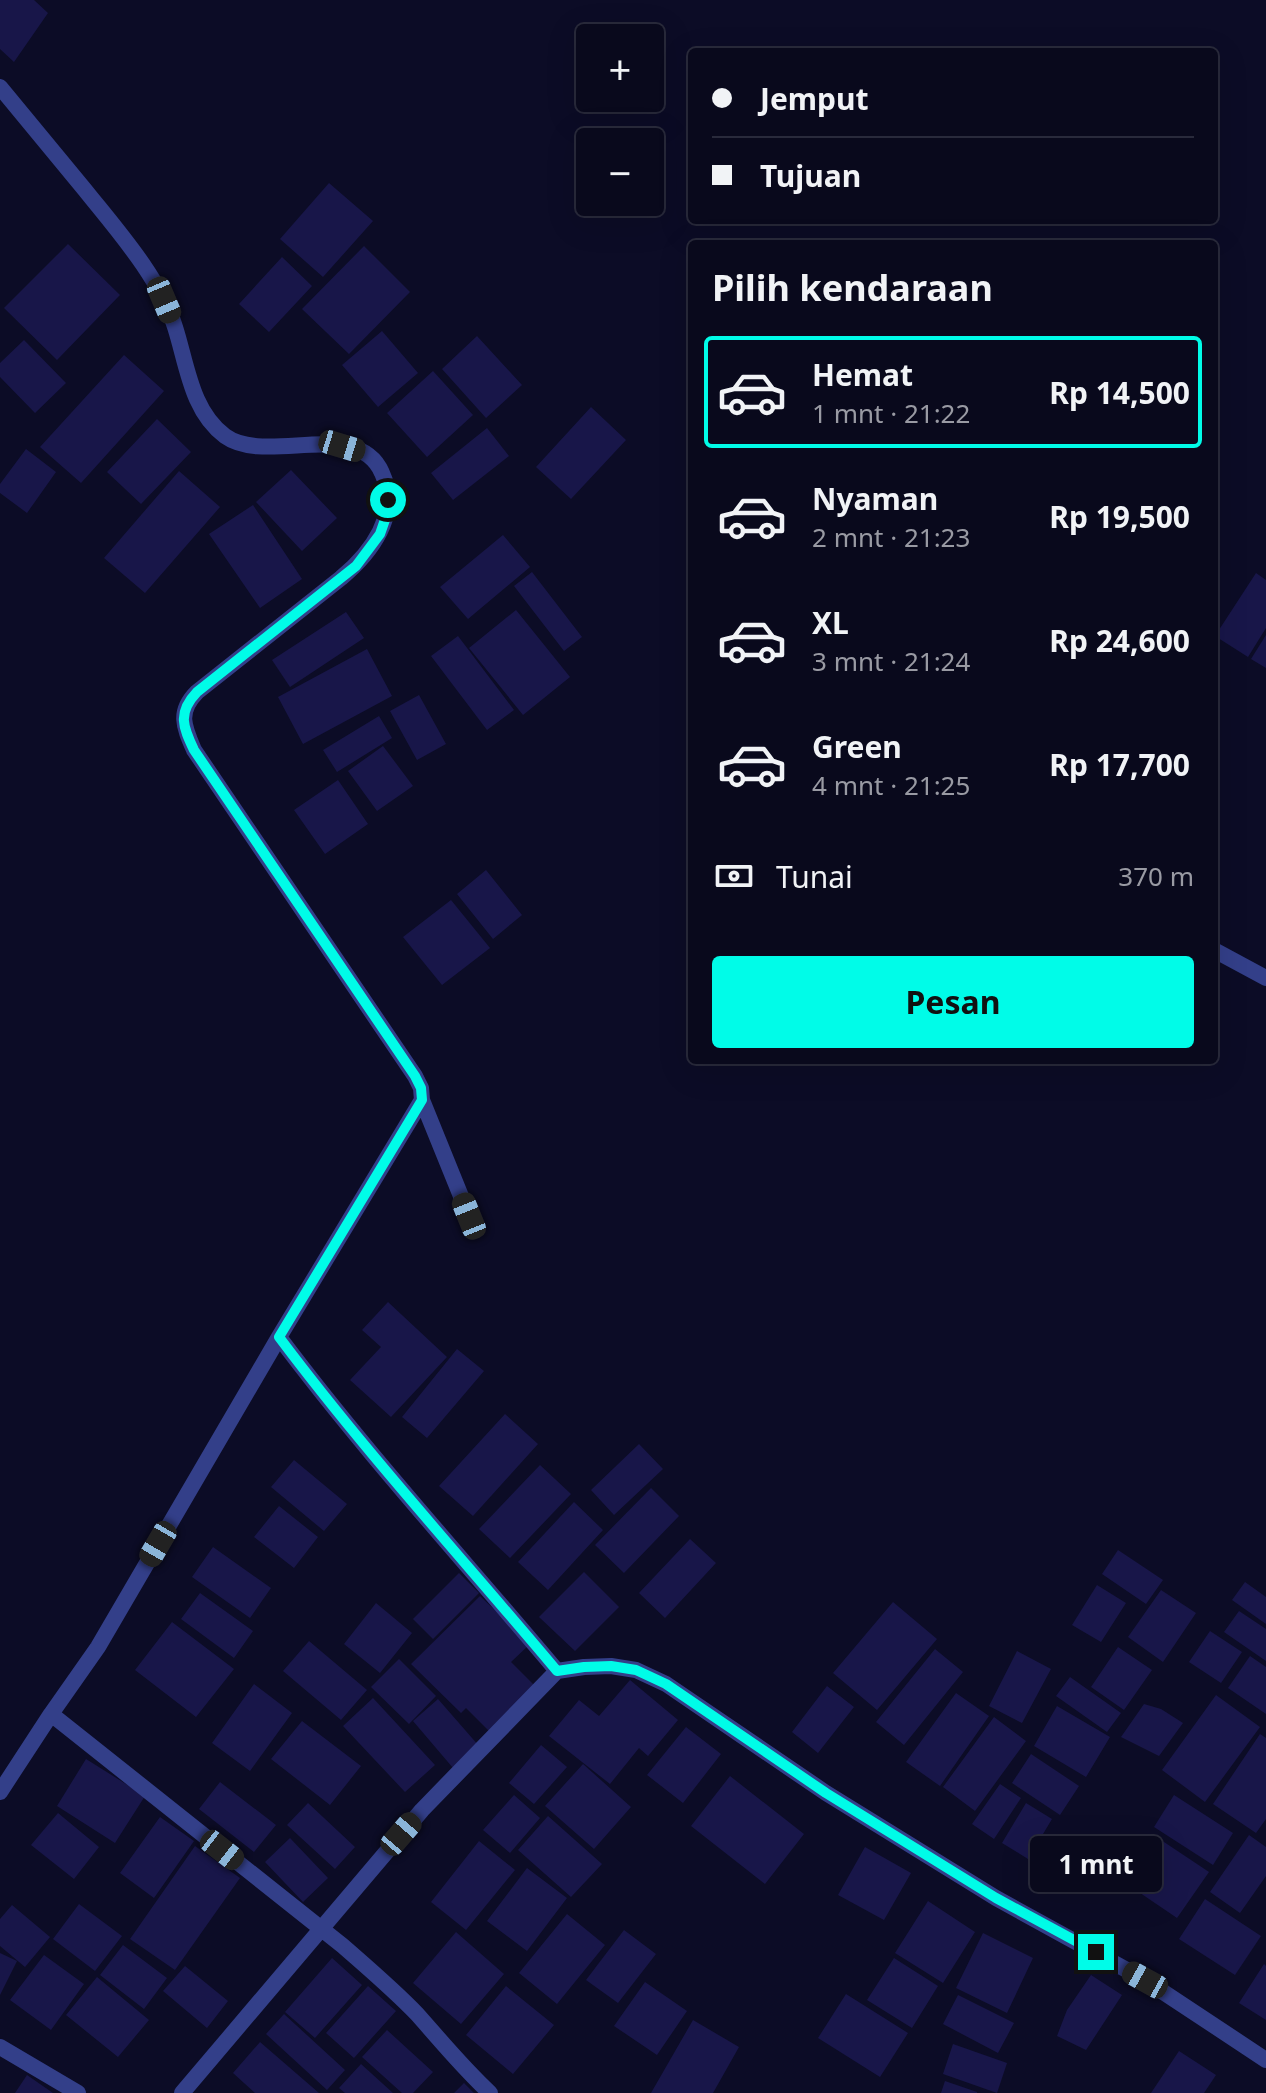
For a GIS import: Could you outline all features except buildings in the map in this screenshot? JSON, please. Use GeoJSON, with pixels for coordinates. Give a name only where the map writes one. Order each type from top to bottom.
{"type":"FeatureCollection","features":[{"type":"Feature","properties":{"kind":"street"},"geometry":{"type":"LineString","coordinates":[[0,87],[98,206],[144,268],[164,300],[202,410],[214,426],[237,443],[258,447],[304,444],[342,446],[373,459],[382,471],[388,500],[387,514],[380,534],[370,549],[349,572],[197,692],[186,706],[182,720],[194,750],[415,1076],[469,1216]]}},
{"type":"Feature","properties":{"kind":"street"},"geometry":{"type":"LineString","coordinates":[[1218,952],[1266,978]]}},
{"type":"Feature","properties":{"kind":"street"},"geometry":{"type":"LineString","coordinates":[[0,1792],[98,1647],[422,1100]]}},
{"type":"Feature","properties":{"kind":"street"},"geometry":{"type":"LineString","coordinates":[[279,1337],[413,1503],[557,1671]]}},
{"type":"Feature","properties":{"kind":"street"},"geometry":{"type":"LineString","coordinates":[[182,2093],[422,1810],[557,1671],[611,1666],[636,1670],[666,1684],[826,1793],[996,1898],[1145,1980],[1266,2060]]}},
{"type":"Feature","properties":{"kind":"street"},"geometry":{"type":"LineString","coordinates":[[51,1714],[379,1977],[490,2093]]}},
{"type":"Feature","properties":{"kind":"street"},"geometry":{"type":"LineString","coordinates":[[0,2047],[78,2093]]}},
{"type":"Feature","properties":{"kind":"route"},"geometry":{"type":"LineString","coordinates":[[388,500],[380,534],[356,566],[193,695],[182,720],[194,750],[421,1088],[422,1100],[279,1337],[413,1503],[557,1671],[611,1666],[636,1670],[666,1684],[826,1793],[996,1898],[1096,1952]]}}]}
